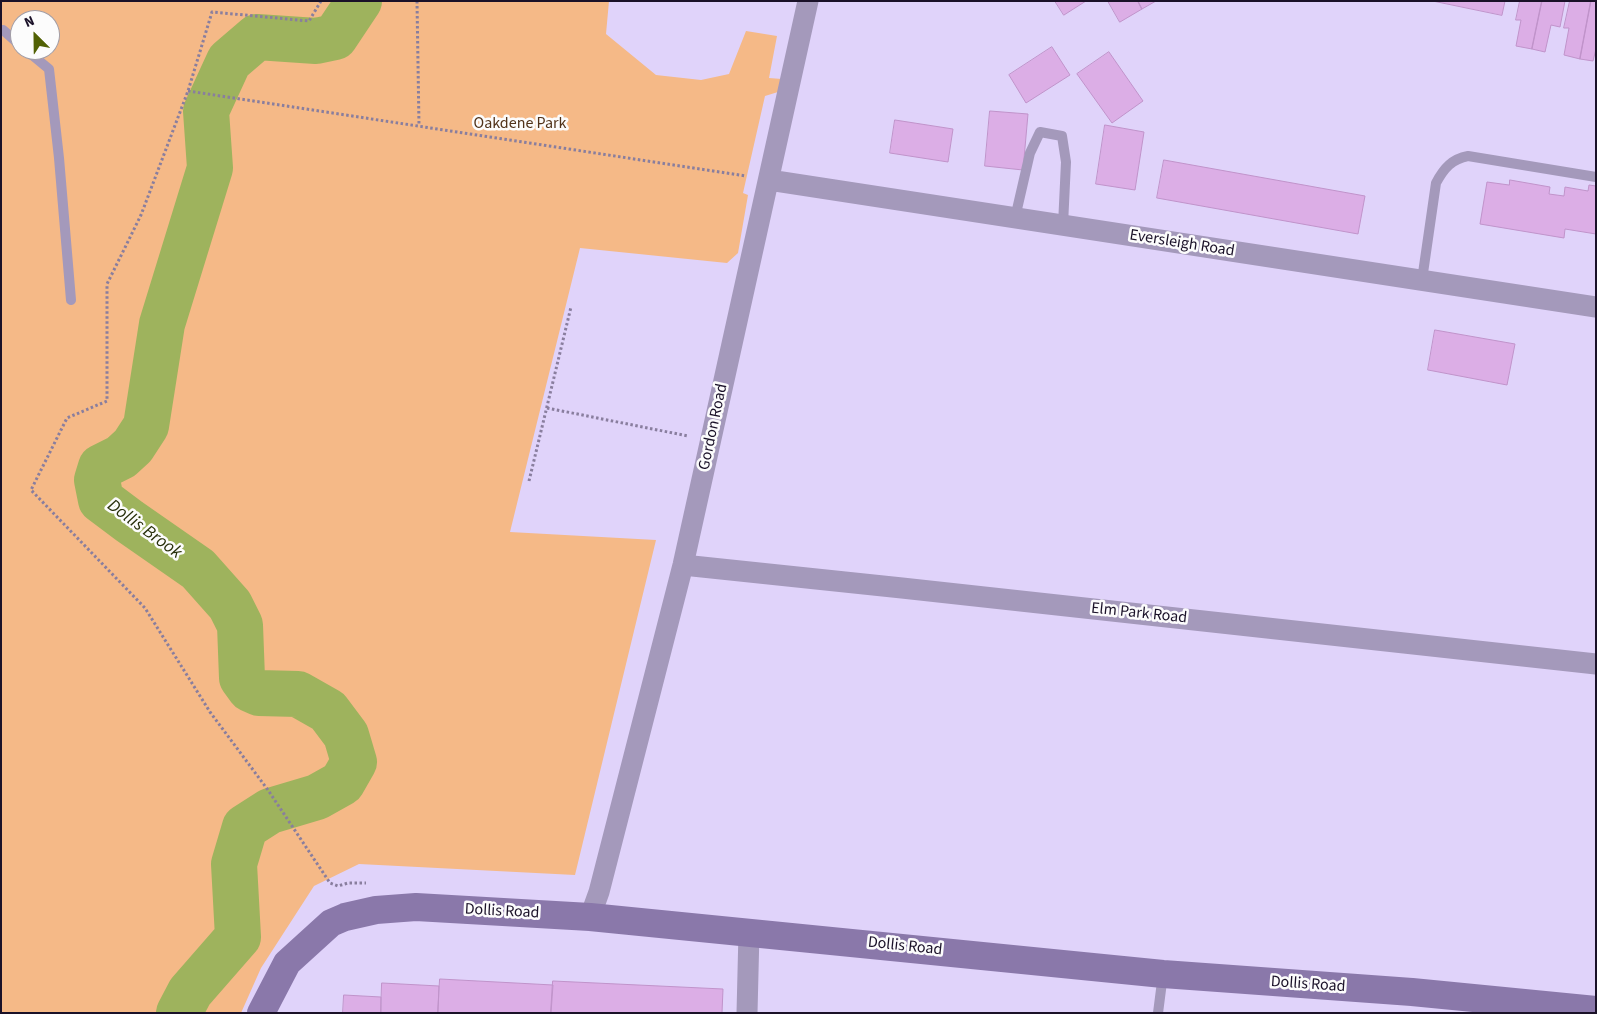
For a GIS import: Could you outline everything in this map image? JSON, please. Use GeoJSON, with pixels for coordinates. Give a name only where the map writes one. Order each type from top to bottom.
{"type":"FeatureCollection","features":[{"type":"Feature","properties":{"kind":"main road","name":"Dollis Road"},"geometry":{"type":"LineString","coordinates":[[261,1013],[287,962],[331,923],[346,917],[376,910],[416,907],[590,917],[1162,974],[1412,992],[1596,1010]]}},
{"type":"Feature","properties":{"kind":"street","name":"Gordon Road"},"geometry":{"type":"LineString","coordinates":[[590,917],[610,850],[683,566],[808,1]]}},
{"type":"Feature","properties":{"kind":"street","name":"Eversleigh Road"},"geometry":{"type":"LineString","coordinates":[[769,180],[1596,307]]}},
{"type":"Feature","properties":{"kind":"street","name":"Elm Park Road"},"geometry":{"type":"LineString","coordinates":[[683,566],[1596,664]]}},
{"type":"Feature","properties":{"kind":"street"},"geometry":{"type":"LineString","coordinates":[[747,1013],[749,932]]}},
{"type":"Feature","properties":{"kind":"lane"},"geometry":{"type":"LineString","coordinates":[[3,30],[10,36]]}},
{"type":"Feature","properties":{"kind":"lane"},"geometry":{"type":"LineString","coordinates":[[38,60],[49,70],[72,300]]}},
{"type":"Feature","properties":{"kind":"lane"},"geometry":{"type":"LineString","coordinates":[[1015,218],[1030,153],[1040,132],[1062,136],[1066,162],[1063,225]]}},
{"type":"Feature","properties":{"kind":"lane"},"geometry":{"type":"LineString","coordinates":[[1422,280],[1436,183],[1442,171],[1457,158],[1468,156],[1596,177]]}},
{"type":"Feature","properties":{"kind":"lane"},"geometry":{"type":"LineString","coordinates":[[1158,1013],[1162,974]]}},
{"type":"Feature","properties":{"kind":"path"},"geometry":{"type":"LineString","coordinates":[[321,1],[309,21],[212,12],[188,91],[141,215],[107,284],[107,401],[67,418],[31,490],[145,608],[210,712],[268,790],[330,883],[338,886]]}},
{"type":"Feature","properties":{"kind":"path"},"geometry":{"type":"LineString","coordinates":[[417,1],[419,126]]}},
{"type":"Feature","properties":{"kind":"path"},"geometry":{"type":"LineString","coordinates":[[188,91],[769,180]]}},
{"type":"Feature","properties":{"kind":"path"},"geometry":{"type":"LineString","coordinates":[[529,481],[571,307]]}},
{"type":"Feature","properties":{"kind":"path"},"geometry":{"type":"LineString","coordinates":[[547,408],[711,440]]}},
{"type":"Feature","properties":{"kind":"green space","name":"Oakdene Park"},"geometry":{"type":"Polygon","coordinates":[[[1,1],[609,1],[606,34],[656,75],[701,80],[729,74],[746,31],[777,36],[769,78],[782,79],[778,92],[765,96],[743,193],[748,195],[738,253],[727,263],[580,248],[510,532],[656,540],[575,875],[359,864],[314,886],[261,968],[241,1013],[1,1013],[1,1]]]}},
{"type":"Feature","properties":{"kind":"building"},"geometry":{"type":"Polygon","coordinates":[[[1055,1],[1086,1],[1064,15],[1055,1]]]}},
{"type":"Feature","properties":{"kind":"building"},"geometry":{"type":"Polygon","coordinates":[[[1108,1],[1138,1],[1142,9],[1120,22],[1108,1]]]}},
{"type":"Feature","properties":{"kind":"building"},"geometry":{"type":"Polygon","coordinates":[[[1138,1],[1156,1],[1142,9],[1138,1]]]}},
{"type":"Feature","properties":{"kind":"building"},"geometry":{"type":"Polygon","coordinates":[[[1433,1],[1505,1],[1502,15],[1433,1]]]}},
{"type":"Feature","properties":{"kind":"building"},"geometry":{"type":"Polygon","coordinates":[[[1520,1],[1542,1],[1532,49],[1516,46],[1521,20],[1516,20],[1520,1]]]}},
{"type":"Feature","properties":{"kind":"building"},"geometry":{"type":"Polygon","coordinates":[[[1542,1],[1565,1],[1560,27],[1551,25],[1545,52],[1532,49],[1542,1]]]}},
{"type":"Feature","properties":{"kind":"building"},"geometry":{"type":"Polygon","coordinates":[[[1570,1],[1591,1],[1580,59],[1564,55],[1569,28],[1564,28],[1570,1]]]}},
{"type":"Feature","properties":{"kind":"building"},"geometry":{"type":"Polygon","coordinates":[[[1591,1],[1596,1],[1596,49],[1593,61],[1580,59],[1591,1]]]}},
{"type":"Feature","properties":{"kind":"building"},"geometry":{"type":"Polygon","coordinates":[[[1052,47],[1070,75],[1026,103],[1009,75],[1052,47]]]}},
{"type":"Feature","properties":{"kind":"building"},"geometry":{"type":"Polygon","coordinates":[[[1109,52],[1143,101],[1112,123],[1077,74],[1109,52]]]}},
{"type":"Feature","properties":{"kind":"building"},"geometry":{"type":"Polygon","coordinates":[[[990,111],[1028,114],[1023,170],[985,166],[990,111]]]}},
{"type":"Feature","properties":{"kind":"building"},"geometry":{"type":"Polygon","coordinates":[[[895,120],[953,129],[948,162],[890,153],[895,120]]]}},
{"type":"Feature","properties":{"kind":"building"},"geometry":{"type":"Polygon","coordinates":[[[1105,125],[1144,132],[1135,190],[1096,184],[1105,125]]]}},
{"type":"Feature","properties":{"kind":"building"},"geometry":{"type":"Polygon","coordinates":[[[1164,160],[1365,196],[1358,234],[1157,198],[1164,160]]]}},
{"type":"Feature","properties":{"kind":"building"},"geometry":{"type":"Polygon","coordinates":[[[1510,180],[1550,187],[1549,194],[1564,196],[1565,187],[1588,191],[1589,185],[1596,186],[1596,234],[1565,229],[1564,238],[1480,224],[1487,182],[1509,185],[1510,180]]]}},
{"type":"Feature","properties":{"kind":"building"},"geometry":{"type":"Polygon","coordinates":[[[1435,330],[1515,344],[1507,385],[1428,370],[1435,330]]]}},
{"type":"Feature","properties":{"kind":"building"},"geometry":{"type":"Polygon","coordinates":[[[440,979],[553,985],[551,1013],[438,1013],[440,979]]]}},
{"type":"Feature","properties":{"kind":"building"},"geometry":{"type":"Polygon","coordinates":[[[553,981],[723,989],[722,1013],[551,1013],[553,981]]]}},
{"type":"Feature","properties":{"kind":"building"},"geometry":{"type":"Polygon","coordinates":[[[382,983],[439,986],[438,1013],[381,1013],[382,983]]]}},
{"type":"Feature","properties":{"kind":"building"},"geometry":{"type":"Polygon","coordinates":[[[344,995],[381,997],[381,1013],[343,1013],[344,995]]]}},
{"type":"Feature","properties":{"kind":"waterway","name":"Dollis Brook"},"geometry":{"type":"LineString","coordinates":[[179,1013],[190,992],[238,937],[234,864],[245,827],[270,811],[317,797],[342,783],[354,762],[346,735],[328,711],[298,694],[259,693],[250,689],[242,678],[240,625],[230,605],[198,569],[101,500],[97,480],[101,467],[121,457],[133,446],[146,426],[162,324],[210,168],[206,111],[229,61],[257,37],[316,41],[335,37],[359,1]]}}]}
